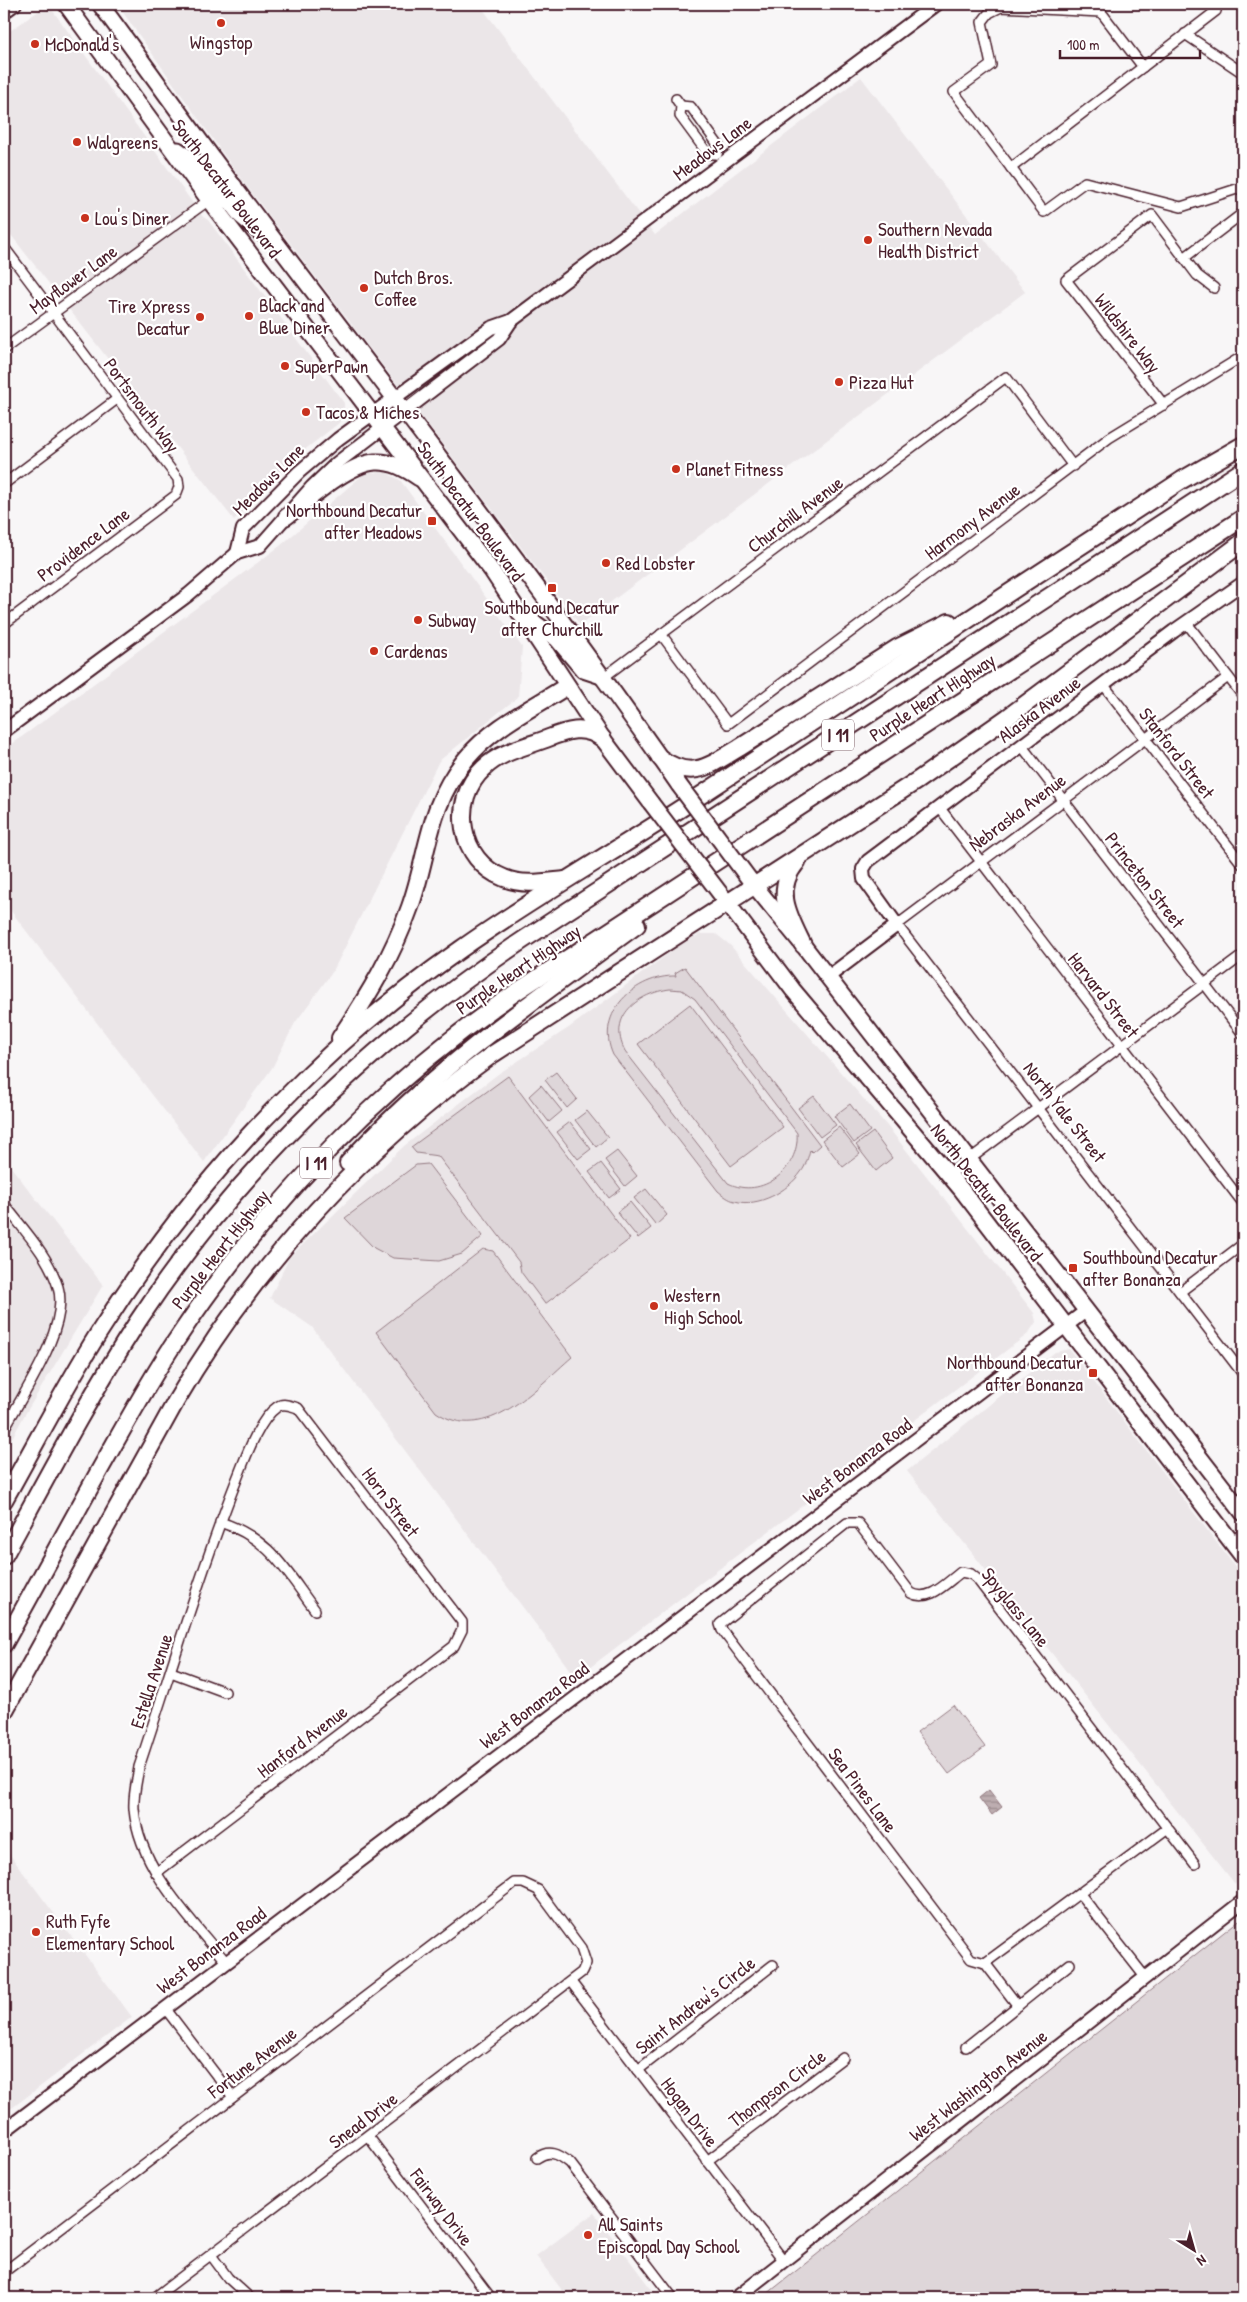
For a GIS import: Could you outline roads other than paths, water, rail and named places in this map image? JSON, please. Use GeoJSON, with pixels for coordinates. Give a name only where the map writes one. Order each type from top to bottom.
{"type":"FeatureCollection","features":[{"type":"Feature","properties":{"kind":"highway"},"geometry":{"type":"LineString","coordinates":[[4,1500],[84,1356],[156,1248],[193,1200],[243,1142],[290,1092],[380,1011],[448,958],[880,679],[1182,480],[1243,445]]}},
{"type":"Feature","properties":{"kind":"highway","name":"Purple Heart Highway"},"geometry":{"type":"LineString","coordinates":[[4,1556],[111,1364],[178,1264],[214,1218],[264,1160],[316,1105],[366,1059],[425,1009],[501,954],[1243,470]]}},
{"type":"Feature","properties":{"kind":"highway","name":"Purple Heart Highway"},"geometry":{"type":"LineString","coordinates":[[4,1644],[139,1400],[174,1342],[239,1252],[312,1168],[398,1084],[477,1020],[548,971],[1243,518]]}},
{"type":"Feature","properties":{"kind":"highway"},"geometry":{"type":"LineString","coordinates":[[4,1712],[186,1385],[236,1309],[302,1226],[386,1140],[472,1069],[752,882],[803,856],[1008,717],[1243,542]]}},
{"type":"Feature","properties":{"kind":"highway"},"geometry":{"type":"LineString","coordinates":[[660,758],[676,768],[689,771],[720,759],[898,648],[1007,594]]}},
{"type":"Feature","properties":{"kind":"highway"},"geometry":{"type":"LineString","coordinates":[[328,1056],[373,988],[401,931],[416,889],[433,818],[449,783],[466,758],[486,739],[567,686]]}},
{"type":"Feature","properties":{"kind":"highway"},"geometry":{"type":"LineString","coordinates":[[567,880],[519,882],[500,877],[488,869],[476,858],[466,841],[463,821],[465,800],[478,774],[488,764],[501,756],[573,730],[587,730],[603,739]]}},
{"type":"Feature","properties":{"kind":"highway"},"geometry":{"type":"LineString","coordinates":[[302,1226],[319,1196],[357,1154],[388,1121],[444,1071],[504,1023],[778,821]]}},
{"type":"Feature","properties":{"kind":"highway"},"geometry":{"type":"LineString","coordinates":[[803,856],[790,871],[784,893],[788,911],[803,945]]}},
{"type":"Feature","properties":{"kind":"main road","name":"South Decatur Boulevard"},"geometry":{"type":"LineString","coordinates":[[66,4],[210,200],[431,489],[521,614],[603,739],[693,856]]}},
{"type":"Feature","properties":{"kind":"main road","name":"South Decatur Boulevard"},"geometry":{"type":"LineString","coordinates":[[100,4],[234,186],[604,677],[679,785],[720,839]]}},
{"type":"Feature","properties":{"kind":"main road"},"geometry":{"type":"LineString","coordinates":[[168,144],[199,165],[217,188],[226,190],[234,186]]}},
{"type":"Feature","properties":{"kind":"main road"},"geometry":{"type":"LineString","coordinates":[[210,200],[220,197],[230,202],[240,215],[284,252]]}},
{"type":"Feature","properties":{"kind":"main road"},"geometry":{"type":"LineString","coordinates":[[286,517],[348,472],[371,463],[386,463],[400,467],[431,489]]}},
{"type":"Feature","properties":{"kind":"main road"},"geometry":{"type":"LineString","coordinates":[[521,614],[557,639],[583,670],[604,677]]}},
{"type":"Feature","properties":{"kind":"main road"},"geometry":{"type":"LineString","coordinates":[[567,686],[585,679],[604,677]]}},
{"type":"Feature","properties":{"kind":"main road","name":"North Decatur Boulevard"},"geometry":{"type":"LineString","coordinates":[[720,839],[1243,1513]]}},
{"type":"Feature","properties":{"kind":"main road","name":"North Decatur Boulevard"},"geometry":{"type":"LineString","coordinates":[[693,856],[803,1003],[950,1174],[1066,1326],[1238,1538],[1243,1557]]}},
{"type":"Feature","properties":{"kind":"street"},"geometry":{"type":"LineString","coordinates":[[4,12],[15,4]]}},
{"type":"Feature","properties":{"kind":"street","name":"Meadows Lane"},"geometry":{"type":"LineString","coordinates":[[237,553],[243,529],[265,504],[318,455],[373,414],[400,404],[499,339],[511,322],[720,158],[936,4]]}},
{"type":"Feature","properties":{"kind":"street"},"geometry":{"type":"LineString","coordinates":[[1011,168],[1216,11],[1216,4]]}},
{"type":"Feature","properties":{"kind":"street"},"geometry":{"type":"LineString","coordinates":[[1143,67],[1101,12],[1001,7],[989,13],[982,22],[991,65],[954,92],[1044,212],[1085,182],[1181,207],[1243,187]]}},
{"type":"Feature","properties":{"kind":"street"},"geometry":{"type":"LineString","coordinates":[[1185,34],[1243,73]]}},
{"type":"Feature","properties":{"kind":"street"},"geometry":{"type":"LineString","coordinates":[[679,103],[690,107],[719,146],[720,158],[708,154],[680,116],[679,103]]}},
{"type":"Feature","properties":{"kind":"street","name":"Mayflower Lane"},"geometry":{"type":"LineString","coordinates":[[4,349],[210,200]]}},
{"type":"Feature","properties":{"kind":"street"},"geometry":{"type":"LineString","coordinates":[[1214,288],[1197,275],[1184,258],[1243,213]]}},
{"type":"Feature","properties":{"kind":"street","name":"Wildshire Way"},"geometry":{"type":"LineString","coordinates":[[1164,405],[1066,280],[1152,216],[1184,258]]}},
{"type":"Feature","properties":{"kind":"street","name":"Portsmouth Way"},"geometry":{"type":"LineString","coordinates":[[4,247],[178,479],[179,487]]}},
{"type":"Feature","properties":{"kind":"street","name":"Harmony Avenue"},"geometry":{"type":"LineString","coordinates":[[661,634],[728,724],[1121,430],[1243,356]]}},
{"type":"Feature","properties":{"kind":"street","name":"Churchill Avenue"},"geometry":{"type":"LineString","coordinates":[[604,677],[1006,376],[1073,466]]}},
{"type":"Feature","properties":{"kind":"street"},"geometry":{"type":"LineString","coordinates":[[4,484],[117,399]]}},
{"type":"Feature","properties":{"kind":"street","name":"Meadows Lane"},"geometry":{"type":"LineString","coordinates":[[4,731],[188,595],[237,553],[260,546],[324,475],[384,428],[400,404]]}},
{"type":"Feature","properties":{"kind":"street","name":"Providence Lane"},"geometry":{"type":"LineString","coordinates":[[4,624],[176,495],[179,487]]}},
{"type":"Feature","properties":{"kind":"street","name":"Alaska Avenue"},"geometry":{"type":"LineString","coordinates":[[862,871],[869,859],[1186,622],[1243,582]]}},
{"type":"Feature","properties":{"kind":"street"},"geometry":{"type":"LineString","coordinates":[[1186,622],[1243,696]]}},
{"type":"Feature","properties":{"kind":"street","name":"Nebraska Avenue"},"geometry":{"type":"LineString","coordinates":[[828,977],[1228,677]]}},
{"type":"Feature","properties":{"kind":"street","name":"Stanford Street"},"geometry":{"type":"LineString","coordinates":[[1103,684],[1243,865]]}},
{"type":"Feature","properties":{"kind":"street","name":"Princeton Street"},"geometry":{"type":"LineString","coordinates":[[1021,745],[1243,1034]]}},
{"type":"Feature","properties":{"kind":"street","name":"Harvard Street"},"geometry":{"type":"LineString","coordinates":[[939,807],[1243,1203]]}},
{"type":"Feature","properties":{"kind":"street","name":"North Yale Street"},"geometry":{"type":"LineString","coordinates":[[862,871],[866,883],[897,925],[1243,1374]]}},
{"type":"Feature","properties":{"kind":"street"},"geometry":{"type":"LineString","coordinates":[[950,1174],[1243,955]]}},
{"type":"Feature","properties":{"kind":"street"},"geometry":{"type":"LineString","coordinates":[[4,1204],[48,1265],[57,1281],[61,1297],[57,1327],[50,1344],[4,1429]]}},
{"type":"Feature","properties":{"kind":"street"},"geometry":{"type":"LineString","coordinates":[[1180,1292],[1243,1244]]}},
{"type":"Feature","properties":{"kind":"street","name":"West Bonanza Road"},"geometry":{"type":"LineString","coordinates":[[4,2131],[1086,1310]]}},
{"type":"Feature","properties":{"kind":"street","name":"Estella Avenue"},"geometry":{"type":"LineString","coordinates":[[226,1962],[156,1873],[141,1843],[134,1810],[134,1793],[140,1767],[220,1522],[248,1454],[266,1418],[277,1406],[284,1404]]}},
{"type":"Feature","properties":{"kind":"street","name":"Horn Street"},"geometry":{"type":"LineString","coordinates":[[284,1404],[298,1408],[462,1622],[462,1630]]}},
{"type":"Feature","properties":{"kind":"street"},"geometry":{"type":"LineString","coordinates":[[220,1522],[236,1527],[257,1538],[270,1550],[315,1610]]}},
{"type":"Feature","properties":{"kind":"street","name":"Spyglass Lane"},"geometry":{"type":"LineString","coordinates":[[721,1628],[720,1624],[723,1620],[846,1523],[858,1523],[911,1593],[918,1597],[927,1596],[960,1572],[971,1574],[977,1579],[1195,1864]]}},
{"type":"Feature","properties":{"kind":"street","name":"Sea Pines Lane"},"geometry":{"type":"LineString","coordinates":[[721,1628],[971,1959],[985,1963],[1018,2006]]}},
{"type":"Feature","properties":{"kind":"street","name":"Hanford Avenue"},"geometry":{"type":"LineString","coordinates":[[156,1873],[454,1646],[462,1630]]}},
{"type":"Feature","properties":{"kind":"street"},"geometry":{"type":"LineString","coordinates":[[171,1672],[225,1692]]}},
{"type":"Feature","properties":{"kind":"street"},"geometry":{"type":"LineString","coordinates":[[985,1963],[1168,1828]]}},
{"type":"Feature","properties":{"kind":"street","name":"Fortune Avenue"},"geometry":{"type":"LineString","coordinates":[[4,2272],[514,1884],[523,1883],[538,1890],[582,1948],[586,1963]]}},
{"type":"Feature","properties":{"kind":"street"},"geometry":{"type":"LineString","coordinates":[[1080,1894],[1145,1978]]}},
{"type":"Feature","properties":{"kind":"street","name":"West Washington Avenue"},"geometry":{"type":"LineString","coordinates":[[736,2298],[1243,1901]]}},
{"type":"Feature","properties":{"kind":"street","name":"Snead Drive"},"geometry":{"type":"LineString","coordinates":[[154,2298],[571,1982],[582,1972],[586,1963]]}},
{"type":"Feature","properties":{"kind":"street"},"geometry":{"type":"LineString","coordinates":[[966,2047],[1070,1964]]}},
{"type":"Feature","properties":{"kind":"street","name":"Saint Andrew's Circle"},"geometry":{"type":"LineString","coordinates":[[638,2070],[773,1965]]}},
{"type":"Feature","properties":{"kind":"street","name":"Hogan Drive"},"geometry":{"type":"LineString","coordinates":[[571,1982],[784,2261]]}},
{"type":"Feature","properties":{"kind":"street"},"geometry":{"type":"LineString","coordinates":[[165,2008],[233,2097]]}},
{"type":"Feature","properties":{"kind":"street","name":"Thompson Circle"},"geometry":{"type":"LineString","coordinates":[[707,2161],[843,2058]]}},
{"type":"Feature","properties":{"kind":"street","name":"Fairway Drive"},"geometry":{"type":"LineString","coordinates":[[368,2136],[491,2298]]}},
{"type":"Feature","properties":{"kind":"street"},"geometry":{"type":"LineString","coordinates":[[537,2158],[543,2154],[551,2153],[561,2156],[570,2163],[673,2298]]}},
{"type":"Feature","properties":{"kind":"street"},"geometry":{"type":"LineString","coordinates":[[211,2255],[228,2278],[250,2298]]}},
{"type":"Feature","properties":{"kind":"place","name":"Wingstop"},"geometry":{"type":"Point","coordinates":[221,23]}},
{"type":"Feature","properties":{"kind":"place","name":"McDonald's"},"geometry":{"type":"Point","coordinates":[35,44]}},
{"type":"Feature","properties":{"kind":"place","name":"Walgreens"},"geometry":{"type":"Point","coordinates":[77,142]}},
{"type":"Feature","properties":{"kind":"place","name":"Lou's Diner"},"geometry":{"type":"Point","coordinates":[85,218]}},
{"type":"Feature","properties":{"kind":"place","name":"Southern Nevada Health District"},"geometry":{"type":"Point","coordinates":[868,240]}},
{"type":"Feature","properties":{"kind":"place","name":"Dutch Bros. Coffee"},"geometry":{"type":"Point","coordinates":[364,288]}},
{"type":"Feature","properties":{"kind":"place","name":"Black and Blue Diner"},"geometry":{"type":"Point","coordinates":[249,316]}},
{"type":"Feature","properties":{"kind":"place","name":"Tire Xpress Decatur"},"geometry":{"type":"Point","coordinates":[200,317]}},
{"type":"Feature","properties":{"kind":"place","name":"SuperPawn"},"geometry":{"type":"Point","coordinates":[285,366]}},
{"type":"Feature","properties":{"kind":"place","name":"Pizza Hut"},"geometry":{"type":"Point","coordinates":[839,382]}},
{"type":"Feature","properties":{"kind":"place","name":"Tacos & Miches"},"geometry":{"type":"Point","coordinates":[306,412]}},
{"type":"Feature","properties":{"kind":"place","name":"Planet Fitness"},"geometry":{"type":"Point","coordinates":[676,469]}},
{"type":"Feature","properties":{"kind":"place","name":"Northbound Decatur after Meadows"},"geometry":{"type":"Point","coordinates":[432,521]}},
{"type":"Feature","properties":{"kind":"place","name":"Red Lobster"},"geometry":{"type":"Point","coordinates":[606,563]}},
{"type":"Feature","properties":{"kind":"place","name":"Southbound Decatur after Churchill"},"geometry":{"type":"Point","coordinates":[552,588]}},
{"type":"Feature","properties":{"kind":"place","name":"Subway"},"geometry":{"type":"Point","coordinates":[418,620]}},
{"type":"Feature","properties":{"kind":"place","name":"Cardenas"},"geometry":{"type":"Point","coordinates":[374,651]}},
{"type":"Feature","properties":{"kind":"place","name":"Southbound Decatur after Bonanza"},"geometry":{"type":"Point","coordinates":[1073,1268]}},
{"type":"Feature","properties":{"kind":"place","name":"Western High School"},"geometry":{"type":"Point","coordinates":[654,1306]}},
{"type":"Feature","properties":{"kind":"place","name":"Northbound Decatur after Bonanza"},"geometry":{"type":"Point","coordinates":[1093,1373]}},
{"type":"Feature","properties":{"kind":"place","name":"Ruth Fyfe Elementary School"},"geometry":{"type":"Point","coordinates":[36,1932]}},
{"type":"Feature","properties":{"kind":"place","name":"All Saints Episcopal Day School"},"geometry":{"type":"Point","coordinates":[588,2235]}}]}
